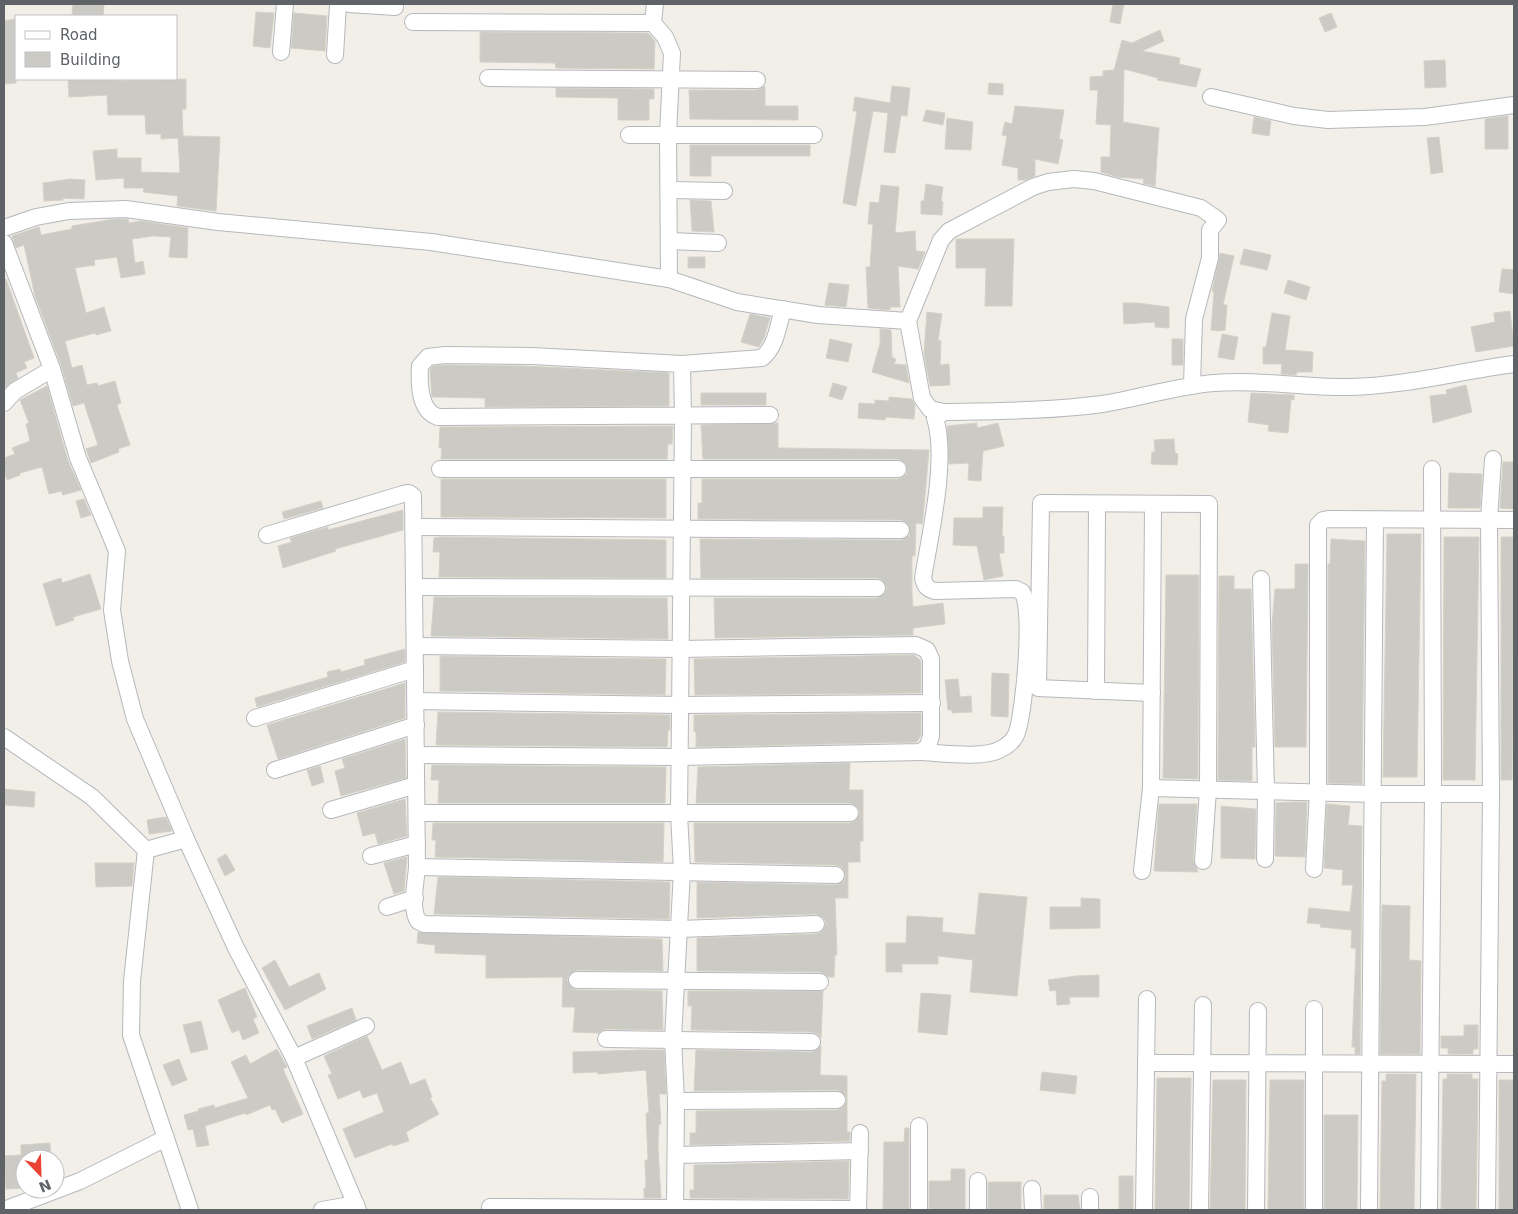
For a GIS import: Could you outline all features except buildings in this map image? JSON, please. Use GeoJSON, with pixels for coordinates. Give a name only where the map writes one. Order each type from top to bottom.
{"type":"FeatureCollection","features":[{"type":"Feature","properties":{"kind":"street"},"geometry":{"type":"LineString","coordinates":[[281,52],[285,4]]}},
{"type":"Feature","properties":{"kind":"street"},"geometry":{"type":"LineString","coordinates":[[335,55],[338,4]]}},
{"type":"Feature","properties":{"kind":"street"},"geometry":{"type":"LineString","coordinates":[[349,4],[395,6]]}},
{"type":"Feature","properties":{"kind":"street"},"geometry":{"type":"LineString","coordinates":[[655,4],[653,23],[665,37],[672,53],[668,134],[670,190],[669,279]]}},
{"type":"Feature","properties":{"kind":"street"},"geometry":{"type":"LineString","coordinates":[[413,22],[653,23]]}},
{"type":"Feature","properties":{"kind":"street"},"geometry":{"type":"LineString","coordinates":[[488,78],[757,80]]}},
{"type":"Feature","properties":{"kind":"street"},"geometry":{"type":"LineString","coordinates":[[1211,97],[1294,116],[1328,120],[1424,117],[1514,105]]}},
{"type":"Feature","properties":{"kind":"street"},"geometry":{"type":"LineString","coordinates":[[629,135],[814,135]]}},
{"type":"Feature","properties":{"kind":"street"},"geometry":{"type":"LineString","coordinates":[[1192,385],[1194,320],[1210,258],[1210,230],[1218,220],[1201,208],[1094,181],[1064,180],[1033,187],[948,231],[941,240],[908,321],[922,398],[930,409],[944,412],[1036,411],[1066,408],[1133,399],[1192,385],[1238,382],[1367,386],[1514,364]]}},
{"type":"Feature","properties":{"kind":"street"},"geometry":{"type":"LineString","coordinates":[[670,190],[724,191]]}},
{"type":"Feature","properties":{"kind":"street"},"geometry":{"type":"LineString","coordinates":[[4,228],[36,217],[69,211],[126,209],[218,222],[431,242],[669,279],[736,302],[818,315],[908,321]]}},
{"type":"Feature","properties":{"kind":"street"},"geometry":{"type":"LineString","coordinates":[[670,241],[718,243]]}},
{"type":"Feature","properties":{"kind":"street"},"geometry":{"type":"LineString","coordinates":[[4,243],[52,370],[78,458],[117,551],[112,610],[126,688],[141,735],[236,948],[294,1058],[357,1207],[322,1210]]}},
{"type":"Feature","properties":{"kind":"street"},"geometry":{"type":"LineString","coordinates":[[770,415],[438,417],[429,414],[424,406],[420,370],[421,363],[428,357],[445,355],[532,356],[682,364],[762,358],[771,349],[783,309]]}},
{"type":"Feature","properties":{"kind":"street"},"geometry":{"type":"LineString","coordinates":[[675,1210],[676,1101],[673,1039],[682,871],[679,814],[682,364]]}},
{"type":"Feature","properties":{"kind":"street"},"geometry":{"type":"LineString","coordinates":[[4,402],[15,391],[52,370]]}},
{"type":"Feature","properties":{"kind":"street"},"geometry":{"type":"LineString","coordinates":[[416,754],[680,757],[921,752],[991,754],[1008,744],[1018,729],[1028,651],[1027,603],[1022,592],[1016,589],[935,592],[928,589],[924,584],[923,578],[937,497],[939,472],[938,428],[935,418],[944,412]]}},
{"type":"Feature","properties":{"kind":"street"},"geometry":{"type":"LineString","coordinates":[[1487,1210],[1492,794],[1489,520],[1492,458]]}},
{"type":"Feature","properties":{"kind":"street"},"geometry":{"type":"LineString","coordinates":[[440,469],[898,470]]}},
{"type":"Feature","properties":{"kind":"street"},"geometry":{"type":"LineString","coordinates":[[1429,1210],[1433,794],[1432,469]]}},
{"type":"Feature","properties":{"kind":"street"},"geometry":{"type":"LineString","coordinates":[[267,535],[409,493],[414,499],[416,919],[424,924],[679,929],[816,924]]}},
{"type":"Feature","properties":{"kind":"street"},"geometry":{"type":"LineString","coordinates":[[1152,693],[1038,688],[1041,503],[1209,504],[1208,790],[1203,861]]}},
{"type":"Feature","properties":{"kind":"street"},"geometry":{"type":"LineString","coordinates":[[1096,691],[1097,504]]}},
{"type":"Feature","properties":{"kind":"street"},"geometry":{"type":"LineString","coordinates":[[1142,871],[1151,788],[1153,504]]}},
{"type":"Feature","properties":{"kind":"street"},"geometry":{"type":"LineString","coordinates":[[1314,869],[1318,792],[1317,529],[1320,522],[1328,519],[1514,520]]}},
{"type":"Feature","properties":{"kind":"street"},"geometry":{"type":"LineString","coordinates":[[1369,1210],[1375,794],[1376,520]]}},
{"type":"Feature","properties":{"kind":"street"},"geometry":{"type":"LineString","coordinates":[[414,527],[901,530]]}},
{"type":"Feature","properties":{"kind":"street"},"geometry":{"type":"LineString","coordinates":[[1261,579],[1266,792],[1265,859]]}},
{"type":"Feature","properties":{"kind":"street"},"geometry":{"type":"LineString","coordinates":[[415,586],[877,588]]}},
{"type":"Feature","properties":{"kind":"street"},"geometry":{"type":"LineString","coordinates":[[415,646],[681,649],[916,645],[926,650],[931,659],[932,703],[930,742],[921,752]]}},
{"type":"Feature","properties":{"kind":"street"},"geometry":{"type":"LineString","coordinates":[[255,718],[415,669]]}},
{"type":"Feature","properties":{"kind":"street"},"geometry":{"type":"LineString","coordinates":[[416,700],[680,705],[932,703]]}},
{"type":"Feature","properties":{"kind":"street"},"geometry":{"type":"LineString","coordinates":[[275,770],[416,725]]}},
{"type":"Feature","properties":{"kind":"street"},"geometry":{"type":"LineString","coordinates":[[4,737],[92,797],[146,850]]}},
{"type":"Feature","properties":{"kind":"street"},"geometry":{"type":"LineString","coordinates":[[331,810],[416,785]]}},
{"type":"Feature","properties":{"kind":"street"},"geometry":{"type":"LineString","coordinates":[[1151,788],[1375,794],[1492,794]]}},
{"type":"Feature","properties":{"kind":"street"},"geometry":{"type":"LineString","coordinates":[[416,813],[850,813]]}},
{"type":"Feature","properties":{"kind":"street"},"geometry":{"type":"LineString","coordinates":[[146,850],[186,839]]}},
{"type":"Feature","properties":{"kind":"street"},"geometry":{"type":"LineString","coordinates":[[371,856],[417,844]]}},
{"type":"Feature","properties":{"kind":"street"},"geometry":{"type":"LineString","coordinates":[[146,850],[132,981],[130,1026],[133,1043],[190,1210]]}},
{"type":"Feature","properties":{"kind":"street"},"geometry":{"type":"LineString","coordinates":[[417,867],[836,875]]}},
{"type":"Feature","properties":{"kind":"street"},"geometry":{"type":"LineString","coordinates":[[387,907],[415,898]]}},
{"type":"Feature","properties":{"kind":"street"},"geometry":{"type":"LineString","coordinates":[[577,980],[820,982]]}},
{"type":"Feature","properties":{"kind":"street"},"geometry":{"type":"LineString","coordinates":[[1144,1210],[1147,999]]}},
{"type":"Feature","properties":{"kind":"street"},"geometry":{"type":"LineString","coordinates":[[1200,1210],[1203,1005]]}},
{"type":"Feature","properties":{"kind":"street"},"geometry":{"type":"LineString","coordinates":[[1314,1009],[1314,1210]]}},
{"type":"Feature","properties":{"kind":"street"},"geometry":{"type":"LineString","coordinates":[[1256,1210],[1258,1011]]}},
{"type":"Feature","properties":{"kind":"street"},"geometry":{"type":"LineString","coordinates":[[294,1058],[366,1026]]}},
{"type":"Feature","properties":{"kind":"street"},"geometry":{"type":"LineString","coordinates":[[606,1039],[812,1042]]}},
{"type":"Feature","properties":{"kind":"street"},"geometry":{"type":"LineString","coordinates":[[1146,1063],[1514,1064]]}},
{"type":"Feature","properties":{"kind":"street"},"geometry":{"type":"LineString","coordinates":[[676,1101],[837,1100]]}},
{"type":"Feature","properties":{"kind":"street"},"geometry":{"type":"LineString","coordinates":[[918,1210],[920,1126]]}},
{"type":"Feature","properties":{"kind":"street"},"geometry":{"type":"LineString","coordinates":[[490,1207],[858,1210],[860,1134]]}},
{"type":"Feature","properties":{"kind":"street"},"geometry":{"type":"LineString","coordinates":[[4,1210],[80,1181],[166,1138]]}},
{"type":"Feature","properties":{"kind":"street"},"geometry":{"type":"LineString","coordinates":[[676,1154],[860,1151]]}},
{"type":"Feature","properties":{"kind":"street"},"geometry":{"type":"LineString","coordinates":[[978,1180],[978,1210]]}},
{"type":"Feature","properties":{"kind":"street"},"geometry":{"type":"LineString","coordinates":[[1032,1188],[1032,1210]]}}]}
